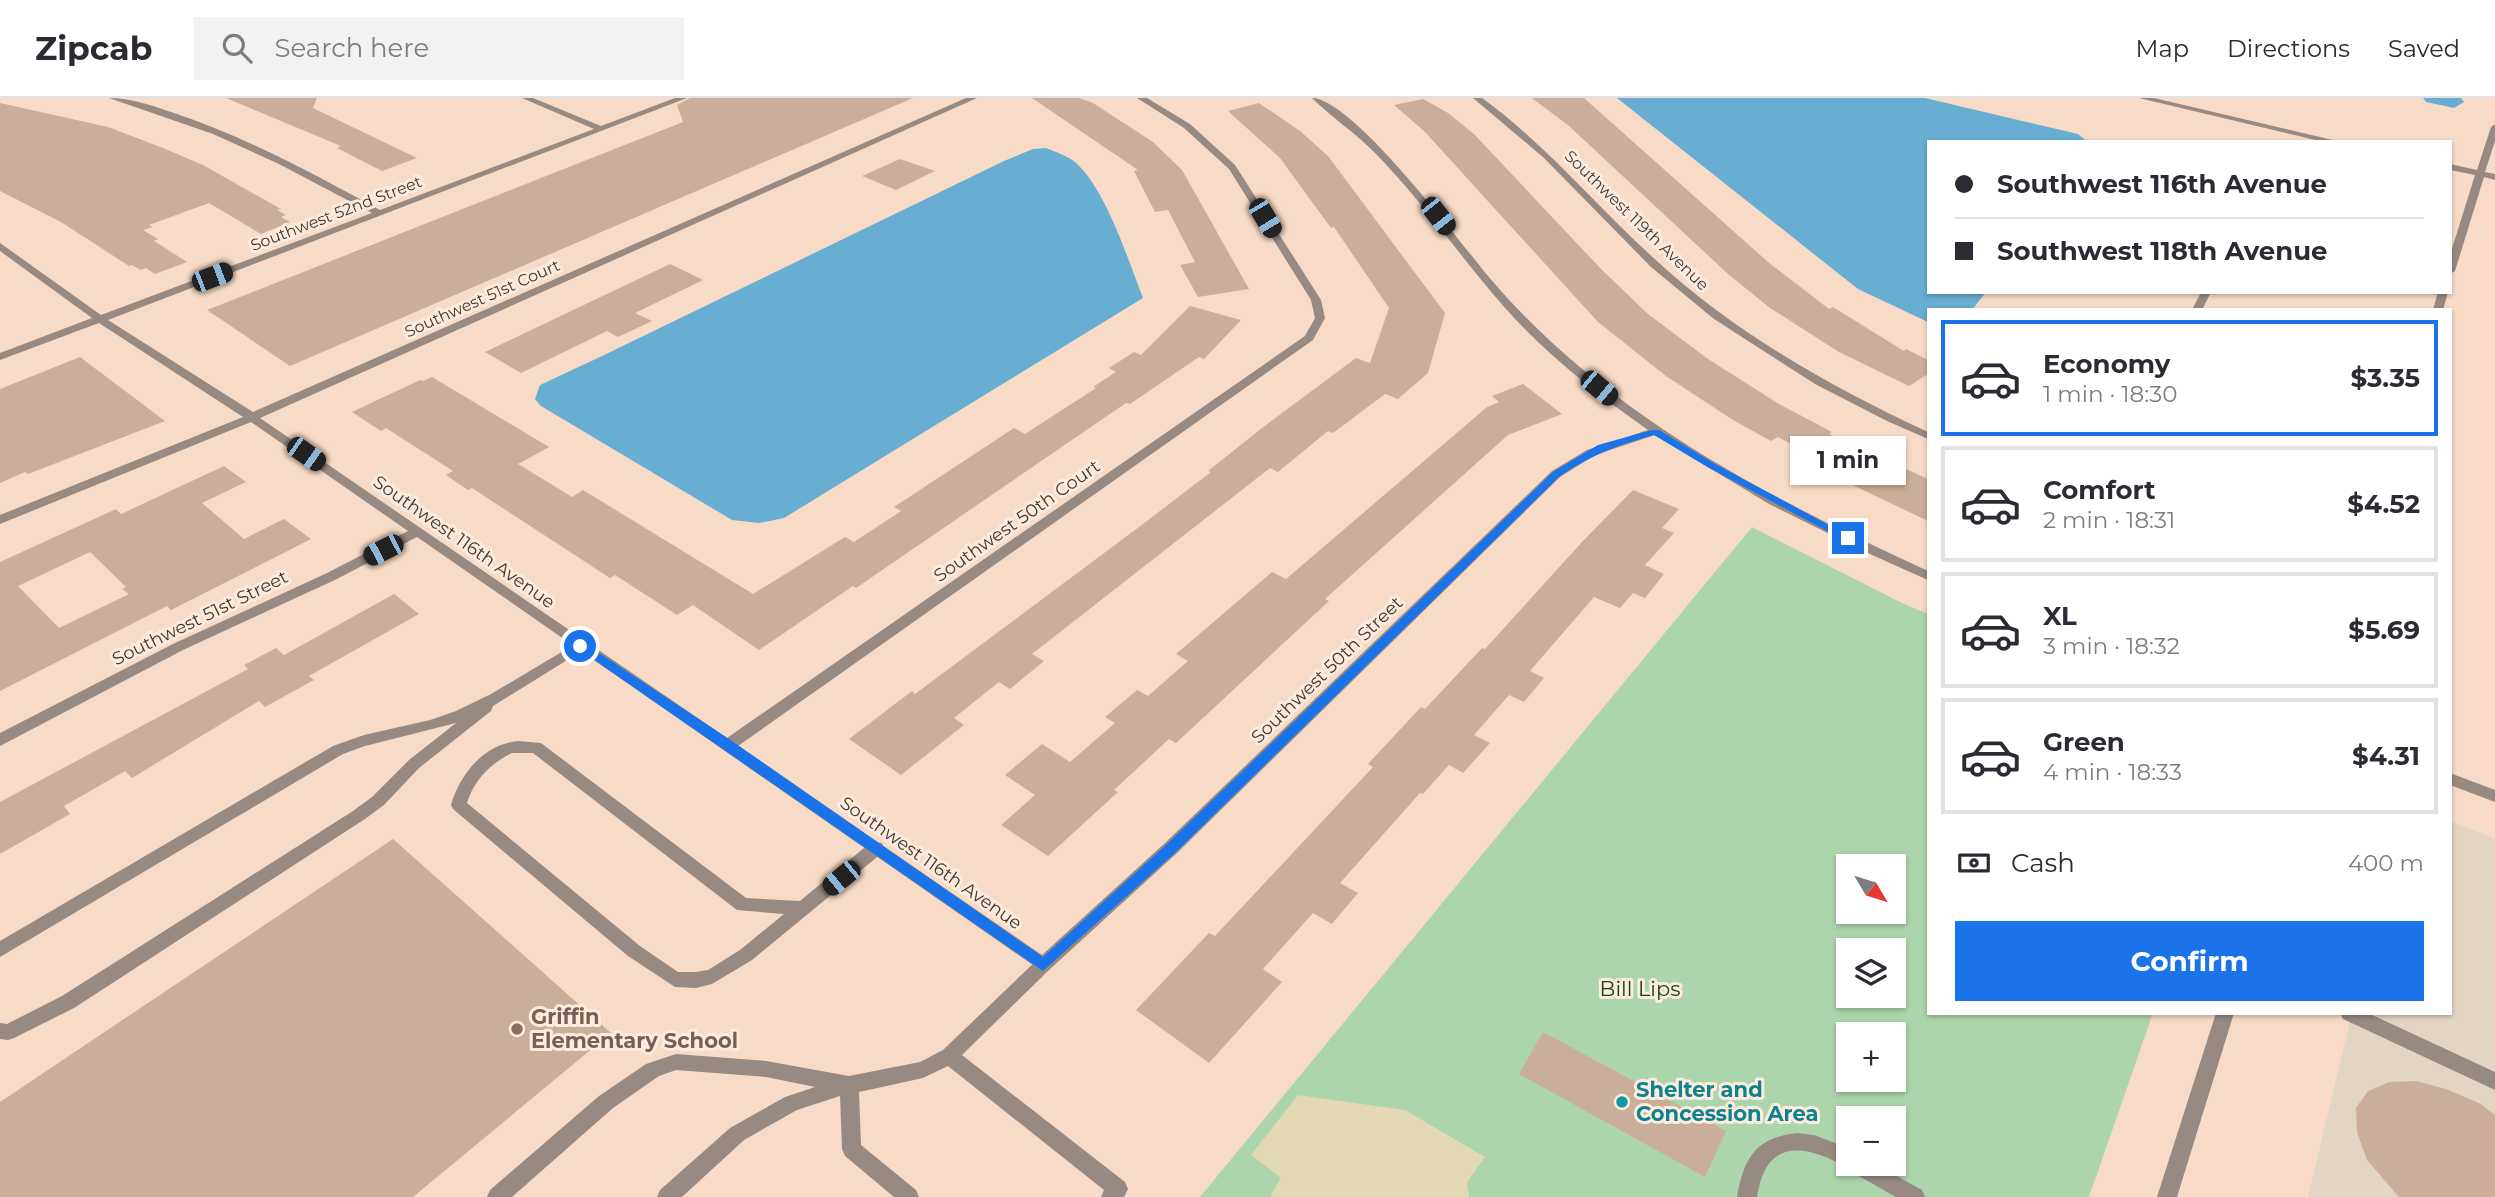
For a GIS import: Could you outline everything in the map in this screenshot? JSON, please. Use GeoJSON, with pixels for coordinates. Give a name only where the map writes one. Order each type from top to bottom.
{"type":"FeatureCollection","features":[{"type":"Feature","properties":{"kind":"street"},"geometry":{"type":"LineString","coordinates":[[113,98],[174,115],[228,136],[379,214]]}},
{"type":"Feature","properties":{"kind":"street"},"geometry":{"type":"LineString","coordinates":[[526,98],[601,129]]}},
{"type":"Feature","properties":{"kind":"street","name":"Southwest 52nd Street"},"geometry":{"type":"LineString","coordinates":[[0,357],[683,98]]}},
{"type":"Feature","properties":{"kind":"street","name":"Southwest 51st Court"},"geometry":{"type":"LineString","coordinates":[[0,520],[251,417],[973,98]]}},
{"type":"Feature","properties":{"kind":"street","name":"Southwest 50th Court"},"geometry":{"type":"LineString","coordinates":[[728,745],[1309,338],[1320,318],[1316,300],[1232,167],[1187,126],[1141,98]]}},
{"type":"Feature","properties":{"kind":"street"},"geometry":{"type":"LineString","coordinates":[[1316,98],[1339,114],[1391,162],[1438,216],[1490,284],[1539,338],[1655,432],[1764,494],[1927,576]]}},
{"type":"Feature","properties":{"kind":"street","name":"Southwest 119th Avenue"},"geometry":{"type":"LineString","coordinates":[[1477,98],[1532,142],[1653,263],[1739,334],[1837,393],[1927,436]]}},
{"type":"Feature","properties":{"kind":"street"},"geometry":{"type":"LineString","coordinates":[[2143,98],[2329,140]]}},
{"type":"Feature","properties":{"kind":"street"},"geometry":{"type":"LineString","coordinates":[[2452,265],[2495,127]]}},
{"type":"Feature","properties":{"kind":"street"},"geometry":{"type":"LineString","coordinates":[[2290,140],[2295,132]]}},
{"type":"Feature","properties":{"kind":"street"},"geometry":{"type":"LineString","coordinates":[[2452,167],[2495,177]]}},
{"type":"Feature","properties":{"kind":"street","name":"Southwest 116th Avenue"},"geometry":{"type":"LineString","coordinates":[[0,246],[101,320],[251,417],[1043,965]]}},
{"type":"Feature","properties":{"kind":"street","name":"Southwest 50th Street"},"geometry":{"type":"LineString","coordinates":[[667,1197],[737,1134],[792,1103],[849,1085],[923,1070],[949,1056],[1043,965],[1171,848],[1556,474],[1568,464],[1602,447],[1655,432]]}},
{"type":"Feature","properties":{"kind":"street","name":"Southwest 51st Street"},"geometry":{"type":"LineString","coordinates":[[0,740],[178,647],[417,532]]}},
{"type":"Feature","properties":{"kind":"street"},"geometry":{"type":"LineString","coordinates":[[0,950],[338,750],[359,740],[444,722],[504,693],[580,646]]}},
{"type":"Feature","properties":{"kind":"street"},"geometry":{"type":"LineString","coordinates":[[0,1031],[8,1032],[68,1002],[359,815],[378,801],[414,764],[504,693]]}},
{"type":"Feature","properties":{"kind":"street"},"geometry":{"type":"LineString","coordinates":[[803,908],[743,905],[536,747],[509,748],[482,766],[463,787],[459,805],[634,950],[675,979],[696,980],[712,976],[747,955],[876,848]]}},
{"type":"Feature","properties":{"kind":"street"},"geometry":{"type":"LineString","coordinates":[[2452,780],[2495,796]]}},
{"type":"Feature","properties":{"kind":"street"},"geometry":{"type":"LineString","coordinates":[[2167,1197],[2224,1015]]}},
{"type":"Feature","properties":{"kind":"street"},"geometry":{"type":"LineString","coordinates":[[2353,1015],[2495,1081]]}},
{"type":"Feature","properties":{"kind":"street"},"geometry":{"type":"LineString","coordinates":[[949,1056],[1118,1189],[1111,1197]]}},
{"type":"Feature","properties":{"kind":"street"},"geometry":{"type":"LineString","coordinates":[[497,1197],[606,1102],[653,1070],[676,1062],[766,1069],[849,1085],[852,1149],[909,1197]]}},
{"type":"Feature","properties":{"kind":"street"},"geometry":{"type":"LineString","coordinates":[[1747,1197],[1748,1183],[1756,1166],[1765,1153],[1776,1146],[1810,1142],[1836,1151]]}},
{"type":"Feature","properties":{"kind":"street"},"geometry":{"type":"LineString","coordinates":[[1878,1176],[1915,1197]]}},
{"type":"Feature","properties":{"kind":"shaded area"},"geometry":{"type":"Polygon","coordinates":[[[2452,822],[2495,839],[2495,1197],[2308,1197],[2352,1015],[2452,1015],[2452,822]]]}},
{"type":"Feature","properties":{"kind":"green space","name":"Bill Lips"},"geometry":{"type":"Polygon","coordinates":[[[1752,527],[1927,614],[1927,1015],[2152,1015],[2089,1197],[1200,1197],[1752,527]]]}},
{"type":"Feature","properties":{"kind":"sand"},"geometry":{"type":"Polygon","coordinates":[[[1298,1095],[1405,1110],[1485,1157],[1467,1182],[1469,1197],[1270,1197],[1281,1178],[1251,1155],[1298,1095]]]}},
{"type":"Feature","properties":{"kind":"water"},"geometry":{"type":"Polygon","coordinates":[[[1617,98],[1925,98],[2078,134],[2086,140],[1927,140],[1927,294],[1984,294],[1974,308],[1927,308],[1927,322],[1858,289],[1617,98]]]}},
{"type":"Feature","properties":{"kind":"water"},"geometry":{"type":"Polygon","coordinates":[[[1046,148],[1075,162],[1097,189],[1115,226],[1143,298],[784,518],[759,523],[732,520],[541,406],[535,399],[540,385],[1004,161],[1033,149],[1046,148]]]}},
{"type":"Feature","properties":{"kind":"building"},"geometry":{"type":"Polygon","coordinates":[[[226,98],[317,98],[313,108],[417,158],[382,171],[337,148],[341,146],[226,98]]]}},
{"type":"Feature","properties":{"kind":"building"},"geometry":{"type":"Polygon","coordinates":[[[690,98],[913,98],[290,366],[207,310],[683,122],[677,105],[690,98]]]}},
{"type":"Feature","properties":{"kind":"building"},"geometry":{"type":"Polygon","coordinates":[[[1032,98],[1079,98],[1093,103],[1153,142],[1182,170],[1249,289],[1198,297],[1180,265],[1195,262],[1168,210],[1155,212],[1134,171],[1138,170],[1032,98]]]}},
{"type":"Feature","properties":{"kind":"building"},"geometry":{"type":"Polygon","coordinates":[[[1532,98],[1584,98],[1768,262],[1829,309],[1833,307],[1904,351],[1906,349],[1927,360],[1927,375],[1909,386],[1839,352],[1770,308],[1728,274],[1569,126],[1532,98]]]}},
{"type":"Feature","properties":{"kind":"building"},"geometry":{"type":"Polygon","coordinates":[[[1423,99],[1448,113],[1474,134],[1602,270],[1648,314],[1708,359],[1779,404],[1832,432],[1829,434],[1927,479],[1927,521],[1825,472],[1832,466],[1778,437],[1771,441],[1733,420],[1666,376],[1598,322],[1425,132],[1394,105],[1423,99]]]}},
{"type":"Feature","properties":{"kind":"building"},"geometry":{"type":"Polygon","coordinates":[[[0,103],[108,127],[163,148],[203,165],[281,209],[277,210],[286,215],[281,217],[290,222],[261,234],[209,203],[149,225],[153,227],[143,230],[158,239],[154,241],[187,262],[155,274],[146,268],[141,270],[129,266],[61,222],[0,191],[0,103]]]}},
{"type":"Feature","properties":{"kind":"building"},"geometry":{"type":"Polygon","coordinates":[[[1259,103],[1300,131],[1328,156],[1445,313],[1428,373],[1398,399],[1385,394],[1333,433],[1328,431],[1278,472],[1270,468],[1032,654],[1044,661],[1010,689],[999,682],[954,718],[964,725],[901,775],[849,739],[912,691],[915,694],[1139,527],[1211,472],[1208,471],[1262,428],[1356,358],[1370,363],[1389,308],[1334,227],[1331,228],[1280,158],[1228,111],[1259,103]]]}},
{"type":"Feature","properties":{"kind":"building"},"geometry":{"type":"Polygon","coordinates":[[[900,159],[935,171],[896,190],[862,176],[900,159]]]}},
{"type":"Feature","properties":{"kind":"building"},"geometry":{"type":"Polygon","coordinates":[[[670,264],[703,280],[635,313],[652,321],[618,337],[607,331],[521,373],[485,352],[670,264]]]}},
{"type":"Feature","properties":{"kind":"building"},"geometry":{"type":"Polygon","coordinates":[[[1190,306],[1241,320],[1204,359],[1199,357],[1130,404],[1126,403],[856,588],[853,586],[759,650],[693,605],[677,615],[615,575],[610,578],[472,488],[468,490],[446,475],[453,471],[386,428],[381,431],[352,412],[432,377],[549,447],[518,464],[572,497],[583,490],[753,594],[845,537],[854,542],[901,511],[894,507],[1014,428],[1025,434],[1096,388],[1093,387],[1116,372],[1109,368],[1134,352],[1141,355],[1190,306]]]}},
{"type":"Feature","properties":{"kind":"building"},"geometry":{"type":"Polygon","coordinates":[[[80,357],[165,421],[0,483],[0,389],[80,357]]]}},
{"type":"Feature","properties":{"kind":"building"},"geometry":{"type":"Polygon","coordinates":[[[1523,384],[1562,414],[1508,435],[1325,599],[1329,601],[1176,743],[1169,739],[1114,790],[1118,792],[1048,856],[1001,825],[1035,795],[1005,775],[1042,744],[1070,762],[1115,723],[1105,717],[1137,690],[1148,696],[1188,661],[1176,654],[1272,572],[1286,579],[1487,407],[1499,402],[1492,396],[1523,384]]]}},
{"type":"Feature","properties":{"kind":"building"},"geometry":{"type":"Polygon","coordinates":[[[224,466],[246,482],[202,503],[244,539],[284,519],[311,539],[171,610],[167,606],[0,691],[0,562],[116,509],[121,514],[224,466]],[[90,552],[18,586],[59,628],[129,594],[122,589],[126,587],[90,552]]]}},
{"type":"Feature","properties":{"kind":"building"},"geometry":{"type":"Polygon","coordinates":[[[1633,490],[1679,509],[1662,528],[1674,533],[1645,565],[1664,574],[1645,598],[1633,593],[1620,608],[1594,597],[1530,671],[1544,678],[1524,702],[1509,695],[1474,735],[1490,743],[1463,773],[1449,765],[1423,794],[1420,793],[1340,883],[1358,893],[1332,924],[1313,913],[1263,969],[1282,982],[1209,1063],[1136,1010],[1209,933],[1215,936],[1373,767],[1368,764],[1421,707],[1425,709],[1482,648],[1485,649],[1633,490]]]}},
{"type":"Feature","properties":{"kind":"building"},"geometry":{"type":"Polygon","coordinates":[[[394,594],[419,614],[309,676],[314,680],[265,707],[259,701],[132,778],[125,771],[64,806],[70,814],[0,854],[0,802],[248,669],[244,665],[276,648],[284,655],[394,594]]]}},
{"type":"Feature","properties":{"kind":"building"},"geometry":{"type":"Polygon","coordinates":[[[393,839],[611,1033],[413,1197],[0,1197],[0,1102],[393,839]]]}},
{"type":"Feature","properties":{"kind":"building","name":"Shelter and Concession Area"},"geometry":{"type":"Polygon","coordinates":[[[1543,1032],[1726,1131],[1705,1177],[1519,1074],[1543,1032]]]}},
{"type":"Feature","properties":{"kind":"building"},"geometry":{"type":"Polygon","coordinates":[[[2416,1081],[2446,1089],[2479,1103],[2495,1115],[2495,1197],[2399,1197],[2367,1160],[2357,1132],[2356,1108],[2368,1091],[2389,1082],[2416,1081]]]}},
{"type":"Feature","properties":{"kind":"waterway"},"geometry":{"type":"LineString","coordinates":[[2433,98],[2454,102]]}},
{"type":"Feature","properties":{"kind":"place","name":"Griffin Elementary School"},"geometry":{"type":"Point","coordinates":[517,1029]}},
{"type":"Feature","properties":{"kind":"place","name":"Shelter and Concession Area"},"geometry":{"type":"Point","coordinates":[1622,1102]}},
{"type":"Feature","properties":{"kind":"route"},"geometry":{"type":"LineString","coordinates":[[580,646],[728,745],[1043,965],[1171,848],[1568,464],[1602,447],[1655,432],[1712,466],[1848,538]]}}]}
